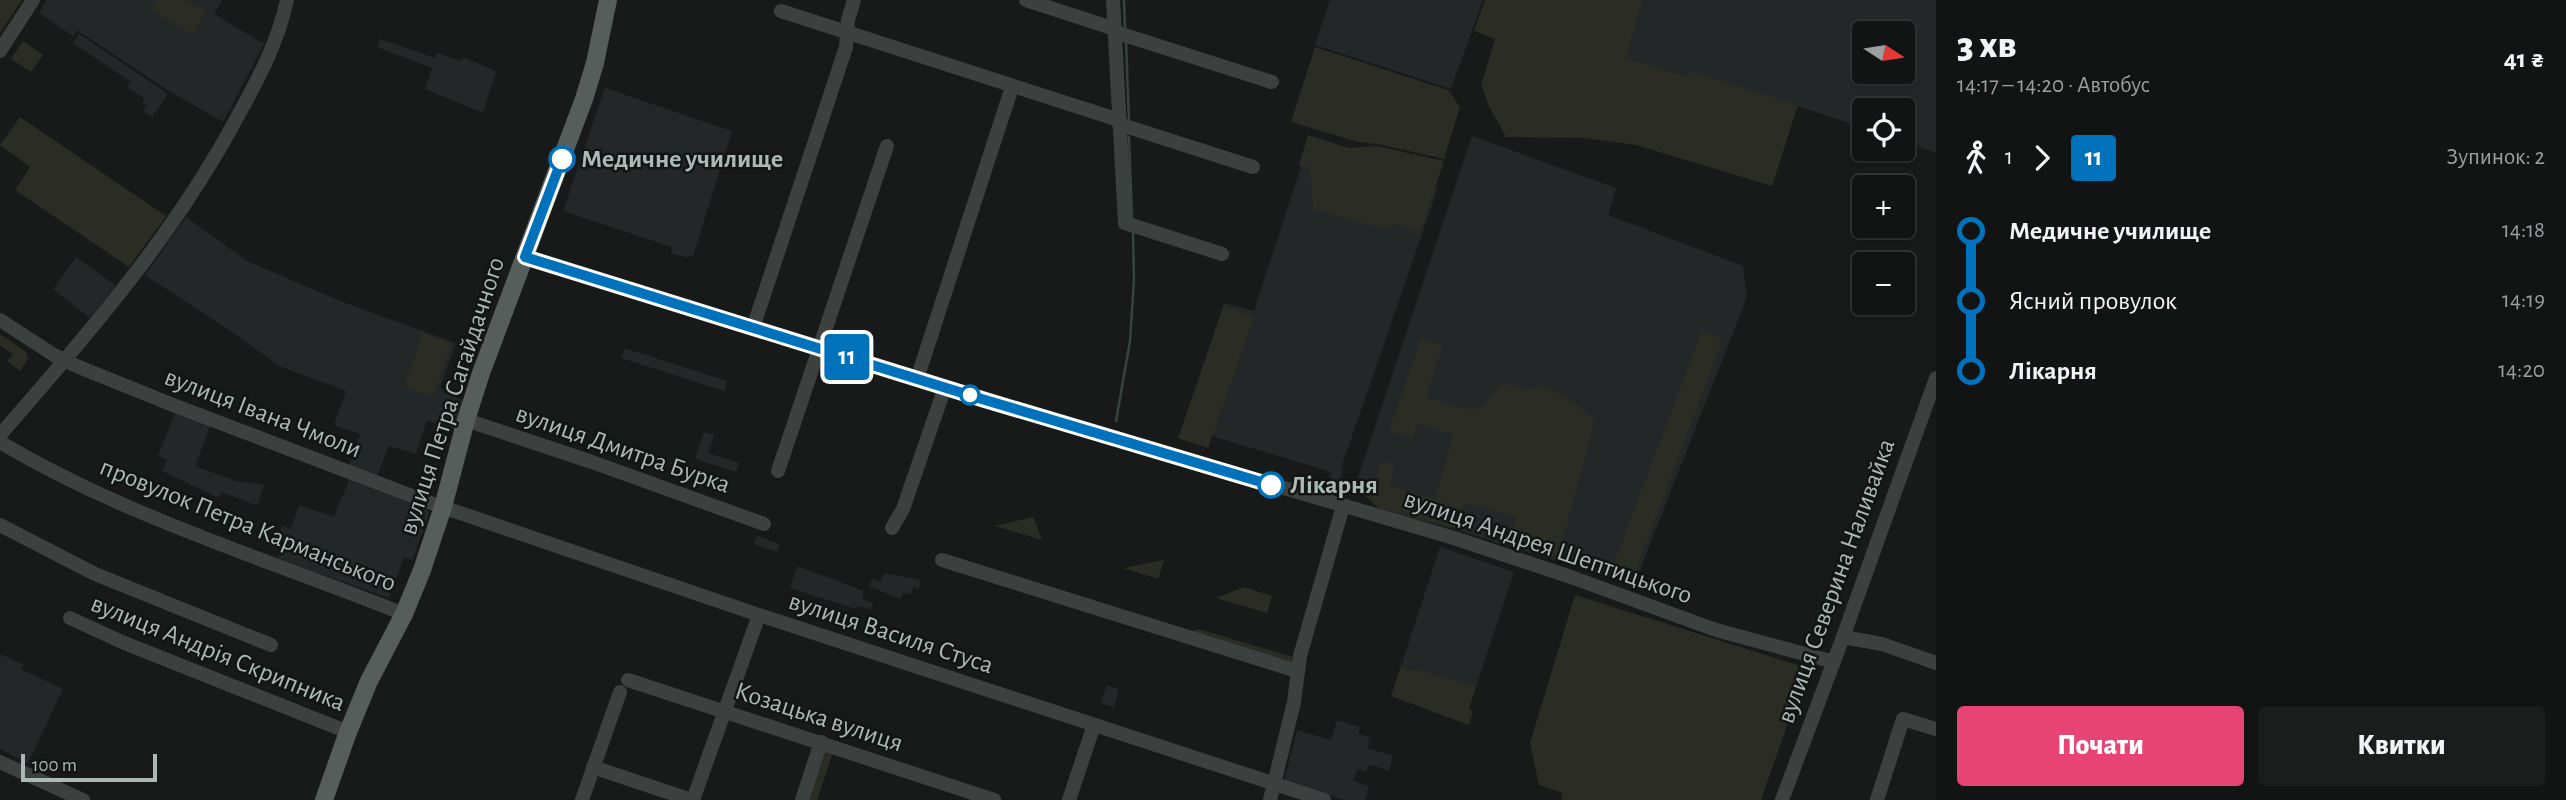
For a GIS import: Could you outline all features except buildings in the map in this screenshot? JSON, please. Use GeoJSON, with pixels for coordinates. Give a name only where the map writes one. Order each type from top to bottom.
{"type":"FeatureCollection","features":[{"type":"Feature","properties":{"kind":"main road","name":"вулиця Петра Сагайдачного"},"geometry":{"type":"LineString","coordinates":[[324,800],[348,733],[379,662],[404,614],[443,507],[466,420],[584,99],[595,63],[608,0]]}},
{"type":"Feature","properties":{"kind":"street"},"geometry":{"type":"LineString","coordinates":[[0,51],[33,0]]}},
{"type":"Feature","properties":{"kind":"street"},"geometry":{"type":"LineString","coordinates":[[0,435],[66,361],[142,268],[212,163],[274,46],[287,0]]}},
{"type":"Feature","properties":{"kind":"street"},"geometry":{"type":"LineString","coordinates":[[752,328],[846,47],[848,20],[854,0]]}},
{"type":"Feature","properties":{"kind":"street"},"geometry":{"type":"LineString","coordinates":[[1026,0],[1272,82]]}},
{"type":"Feature","properties":{"kind":"street"},"geometry":{"type":"LineString","coordinates":[[1113,0],[1125,223],[1222,254]]}},
{"type":"Feature","properties":{"kind":"street"},"geometry":{"type":"LineString","coordinates":[[781,11],[1254,167]]}},
{"type":"Feature","properties":{"kind":"street"},"geometry":{"type":"LineString","coordinates":[[917,379],[1012,87]]}},
{"type":"Feature","properties":{"kind":"street"},"geometry":{"type":"LineString","coordinates":[[778,471],[887,146]]}},
{"type":"Feature","properties":{"kind":"street","name":"вулиця Андрея Шептицького"},"geometry":{"type":"LineString","coordinates":[[525,257],[917,379],[1454,538],[1716,630],[1834,662]]}},
{"type":"Feature","properties":{"kind":"street","name":"вулиця Івана Чмоли"},"geometry":{"type":"LineString","coordinates":[[0,320],[66,361],[173,405],[443,507]]}},
{"type":"Feature","properties":{"kind":"street","name":"вулиця Северина Наливайка"},"geometry":{"type":"LineString","coordinates":[[1782,800],[1936,378]]}},
{"type":"Feature","properties":{"kind":"street"},"geometry":{"type":"LineString","coordinates":[[892,528],[903,509],[945,387]]}},
{"type":"Feature","properties":{"kind":"street","name":"вулиця Дмитра Бурка"},"geometry":{"type":"LineString","coordinates":[[466,420],[764,524]]}},
{"type":"Feature","properties":{"kind":"street","name":"провулок Петра Карманського"},"geometry":{"type":"LineString","coordinates":[[0,442],[29,459],[151,517],[404,614]]}},
{"type":"Feature","properties":{"kind":"street"},"geometry":{"type":"LineString","coordinates":[[1270,800],[1294,702],[1297,671],[1343,506]]}},
{"type":"Feature","properties":{"kind":"street","name":"вулиця Василя Стуса"},"geometry":{"type":"LineString","coordinates":[[443,507],[759,615],[1324,800]]}},
{"type":"Feature","properties":{"kind":"street"},"geometry":{"type":"LineString","coordinates":[[0,526],[88,570],[271,645]]}},
{"type":"Feature","properties":{"kind":"street"},"geometry":{"type":"LineString","coordinates":[[942,560],[1297,671]]}},
{"type":"Feature","properties":{"kind":"street"},"geometry":{"type":"LineString","coordinates":[[582,800],[593,767],[692,800],[759,615]]}},
{"type":"Feature","properties":{"kind":"street","name":"вулиця Андрія Скрипника"},"geometry":{"type":"LineString","coordinates":[[70,618],[122,642],[348,733]]}},
{"type":"Feature","properties":{"kind":"street"},"geometry":{"type":"LineString","coordinates":[[1843,637],[1882,645],[1936,663]]}},
{"type":"Feature","properties":{"kind":"street","name":"Козацька вулиця"},"geometry":{"type":"LineString","coordinates":[[593,767],[624,686],[725,712],[995,800]]}},
{"type":"Feature","properties":{"kind":"street"},"geometry":{"type":"LineString","coordinates":[[1877,800],[1903,719],[1936,729]]}},
{"type":"Feature","properties":{"kind":"street"},"geometry":{"type":"LineString","coordinates":[[1069,800],[1094,725]]}},
{"type":"Feature","properties":{"kind":"street"},"geometry":{"type":"LineString","coordinates":[[802,800],[821,743]]}},
{"type":"Feature","properties":{"kind":"street"},"geometry":{"type":"LineString","coordinates":[[0,762],[83,800]]}},
{"type":"Feature","properties":{"kind":"shaded area"},"geometry":{"type":"Polygon","coordinates":[[[0,0],[22,0],[0,33],[0,0]]]}},
{"type":"Feature","properties":{"kind":"shaded area"},"geometry":{"type":"Polygon","coordinates":[[[47,0],[222,0],[214,14],[264,44],[223,122],[172,93],[77,30],[73,36],[39,13],[47,0]]]}},
{"type":"Feature","properties":{"kind":"shaded area"},"geometry":{"type":"Polygon","coordinates":[[[156,0],[186,0],[206,12],[192,35],[151,9],[156,0]]]}},
{"type":"Feature","properties":{"kind":"shaded area"},"geometry":{"type":"Polygon","coordinates":[[[1330,0],[1483,0],[1451,89],[1315,45],[1330,0]]]}},
{"type":"Feature","properties":{"kind":"shaded area"},"geometry":{"type":"Polygon","coordinates":[[[1485,0],[1643,0],[1626,58],[1688,77],[1691,71],[1798,105],[1772,186],[1636,145],[1585,138],[1506,137],[1481,85],[1495,39],[1474,31],[1485,0]]]}},
{"type":"Feature","properties":{"kind":"shaded area"},"geometry":{"type":"Polygon","coordinates":[[[1643,0],[1936,0],[1936,153],[1915,146],[1915,98],[1852,98],[1852,124],[1691,71],[1689,77],[1626,58],[1643,0]]]}},
{"type":"Feature","properties":{"kind":"shaded area"},"geometry":{"type":"Polygon","coordinates":[[[79,34],[168,94],[152,117],[143,111],[147,106],[143,103],[145,99],[127,87],[131,82],[73,43],[79,34]]]}},
{"type":"Feature","properties":{"kind":"shaded area"},"geometry":{"type":"Polygon","coordinates":[[[380,39],[435,58],[437,53],[461,61],[463,57],[496,71],[483,113],[425,89],[432,68],[377,47],[380,39]]]}},
{"type":"Feature","properties":{"kind":"shaded area"},"geometry":{"type":"Polygon","coordinates":[[[23,41],[43,55],[31,72],[11,59],[23,41]]]}},
{"type":"Feature","properties":{"kind":"shaded area"},"geometry":{"type":"Polygon","coordinates":[[[1315,47],[1448,90],[1460,107],[1444,159],[1358,142],[1291,122],[1315,47]]]}},
{"type":"Feature","properties":{"kind":"shaded area"},"geometry":{"type":"Polygon","coordinates":[[[605,88],[732,131],[693,256],[690,255],[689,258],[671,253],[672,247],[563,211],[605,88]]]}},
{"type":"Feature","properties":{"kind":"shaded area"},"geometry":{"type":"Polygon","coordinates":[[[20,117],[166,216],[129,267],[15,190],[30,167],[0,145],[20,117]]]}},
{"type":"Feature","properties":{"kind":"shaded area"},"geometry":{"type":"Polygon","coordinates":[[[1308,135],[1349,148],[1376,146],[1444,161],[1420,232],[1395,224],[1386,230],[1314,211],[1309,168],[1299,165],[1308,135]]]}},
{"type":"Feature","properties":{"kind":"shaded area"},"geometry":{"type":"Polygon","coordinates":[[[1472,136],[1616,188],[1608,215],[1743,266],[1747,297],[1634,585],[1454,529],[1381,511],[1355,486],[1472,136]]]}},
{"type":"Feature","properties":{"kind":"shaded area"},"geometry":{"type":"Polygon","coordinates":[[[1307,148],[1438,188],[1341,468],[1340,481],[1330,478],[1331,472],[1182,427],[1224,303],[1254,311],[1307,148]]]}},
{"type":"Feature","properties":{"kind":"shaded area"},"geometry":{"type":"Polygon","coordinates":[[[186,217],[247,261],[340,301],[456,343],[440,388],[445,393],[463,400],[454,429],[427,420],[416,454],[389,446],[377,477],[349,467],[360,434],[334,425],[346,391],[279,366],[145,275],[186,217]]]}},
{"type":"Feature","properties":{"kind":"shaded area"},"geometry":{"type":"Polygon","coordinates":[[[76,257],[116,286],[90,318],[53,289],[76,257]]]}},
{"type":"Feature","properties":{"kind":"shaded area"},"geometry":{"type":"Polygon","coordinates":[[[1224,306],[1254,317],[1208,448],[1178,438],[1224,306]]]}},
{"type":"Feature","properties":{"kind":"shaded area"},"geometry":{"type":"Polygon","coordinates":[[[1702,330],[1722,340],[1633,578],[1612,569],[1702,330]]]}},
{"type":"Feature","properties":{"kind":"shaded area"},"geometry":{"type":"Polygon","coordinates":[[[423,333],[452,344],[433,397],[404,386],[423,333]]]}},
{"type":"Feature","properties":{"kind":"shaded area"},"geometry":{"type":"Polygon","coordinates":[[[0,334],[26,352],[28,359],[20,371],[7,361],[13,354],[0,345],[0,334]]]}},
{"type":"Feature","properties":{"kind":"shaded area"},"geometry":{"type":"Polygon","coordinates":[[[1421,338],[1443,345],[1426,397],[1466,409],[1479,409],[1501,384],[1530,388],[1546,386],[1578,405],[1595,421],[1558,557],[1509,543],[1516,517],[1464,503],[1457,528],[1379,508],[1363,491],[1373,489],[1380,463],[1388,462],[1394,464],[1390,486],[1435,499],[1453,435],[1418,423],[1412,439],[1389,431],[1421,338]]]}},
{"type":"Feature","properties":{"kind":"shaded area"},"geometry":{"type":"Polygon","coordinates":[[[624,348],[727,381],[724,391],[621,358],[624,348]]]}},
{"type":"Feature","properties":{"kind":"shaded area"},"geometry":{"type":"Polygon","coordinates":[[[175,413],[210,426],[195,466],[236,481],[264,485],[257,506],[222,492],[219,498],[162,471],[167,460],[158,456],[175,413]]]}},
{"type":"Feature","properties":{"kind":"shaded area"},"geometry":{"type":"Polygon","coordinates":[[[704,432],[714,435],[708,453],[739,463],[736,472],[695,459],[704,432]]]}},
{"type":"Feature","properties":{"kind":"shaded area"},"geometry":{"type":"Polygon","coordinates":[[[349,480],[426,508],[429,514],[412,560],[404,557],[389,598],[278,559],[285,538],[278,536],[282,526],[291,529],[299,505],[334,517],[349,480]]]}},
{"type":"Feature","properties":{"kind":"shaded area"},"geometry":{"type":"Polygon","coordinates":[[[1033,517],[1042,540],[995,526],[1033,517]]]}},
{"type":"Feature","properties":{"kind":"shaded area"},"geometry":{"type":"Polygon","coordinates":[[[757,536],[780,544],[777,552],[754,544],[757,536]]]}},
{"type":"Feature","properties":{"kind":"shaded area"},"geometry":{"type":"Polygon","coordinates":[[[1440,547],[1514,572],[1476,687],[1401,666],[1440,547]]]}},
{"type":"Feature","properties":{"kind":"shaded area"},"geometry":{"type":"Polygon","coordinates":[[[1164,560],[1158,579],[1123,568],[1164,560]]]}},
{"type":"Feature","properties":{"kind":"shaded area"},"geometry":{"type":"Polygon","coordinates":[[[797,566],[864,591],[862,599],[873,603],[871,610],[858,606],[856,609],[790,588],[797,566]]]}},
{"type":"Feature","properties":{"kind":"shaded area"},"geometry":{"type":"Polygon","coordinates":[[[884,573],[920,580],[919,588],[913,587],[911,595],[903,592],[900,599],[869,586],[872,579],[881,582],[884,573]]]}},
{"type":"Feature","properties":{"kind":"shaded area"},"geometry":{"type":"Polygon","coordinates":[[[1244,587],[1272,596],[1267,613],[1216,598],[1244,587]]]}},
{"type":"Feature","properties":{"kind":"shaded area"},"geometry":{"type":"Polygon","coordinates":[[[1575,595],[1807,668],[1761,800],[1561,800],[1563,793],[1539,785],[1530,743],[1575,595]]]}},
{"type":"Feature","properties":{"kind":"shaded area"},"geometry":{"type":"Polygon","coordinates":[[[1198,629],[1293,657],[1291,665],[1189,634],[1198,629]]]}},
{"type":"Feature","properties":{"kind":"shaded area"},"geometry":{"type":"Polygon","coordinates":[[[0,654],[23,664],[21,669],[63,689],[28,763],[0,749],[0,654]]]}},
{"type":"Feature","properties":{"kind":"shaded area"},"geometry":{"type":"Polygon","coordinates":[[[1401,666],[1476,687],[1469,709],[1473,711],[1469,725],[1391,696],[1401,666]]]}},
{"type":"Feature","properties":{"kind":"shaded area"},"geometry":{"type":"Polygon","coordinates":[[[1107,685],[1119,689],[1114,707],[1101,703],[1107,685]]]}},
{"type":"Feature","properties":{"kind":"shaded area"},"geometry":{"type":"Polygon","coordinates":[[[1337,720],[1360,727],[1359,734],[1370,737],[1367,748],[1393,756],[1389,771],[1369,764],[1366,772],[1357,769],[1353,781],[1369,786],[1365,800],[1345,800],[1284,782],[1297,730],[1331,740],[1337,720]]]}},
{"type":"Feature","properties":{"kind":"shaded area"},"geometry":{"type":"Polygon","coordinates":[[[826,750],[833,752],[817,800],[809,800],[826,750]]]}},
{"type":"Feature","properties":{"kind":"waterway"},"geometry":{"type":"LineString","coordinates":[[1124,0],[1125,29]]}},
{"type":"Feature","properties":{"kind":"waterway"},"geometry":{"type":"LineString","coordinates":[[1126,41],[1129,122]]}},
{"type":"Feature","properties":{"kind":"waterway"},"geometry":{"type":"LineString","coordinates":[[1129,137],[1132,218]]}},
{"type":"Feature","properties":{"kind":"waterway"},"geometry":{"type":"LineString","coordinates":[[1116,421],[1130,341],[1134,280],[1133,233]]}},
{"type":"Feature","properties":{"kind":"bus line","name":"11"},"geometry":{"type":"LineString","coordinates":[[562,159],[525,257],[985,400],[1271,485]]}},
{"type":"Feature","properties":{"kind":"place","name":"Медичне училище"},"geometry":{"type":"Point","coordinates":[562,159]}},
{"type":"Feature","properties":{"kind":"place","name":"Лікарня"},"geometry":{"type":"Point","coordinates":[1271,485]}}]}
